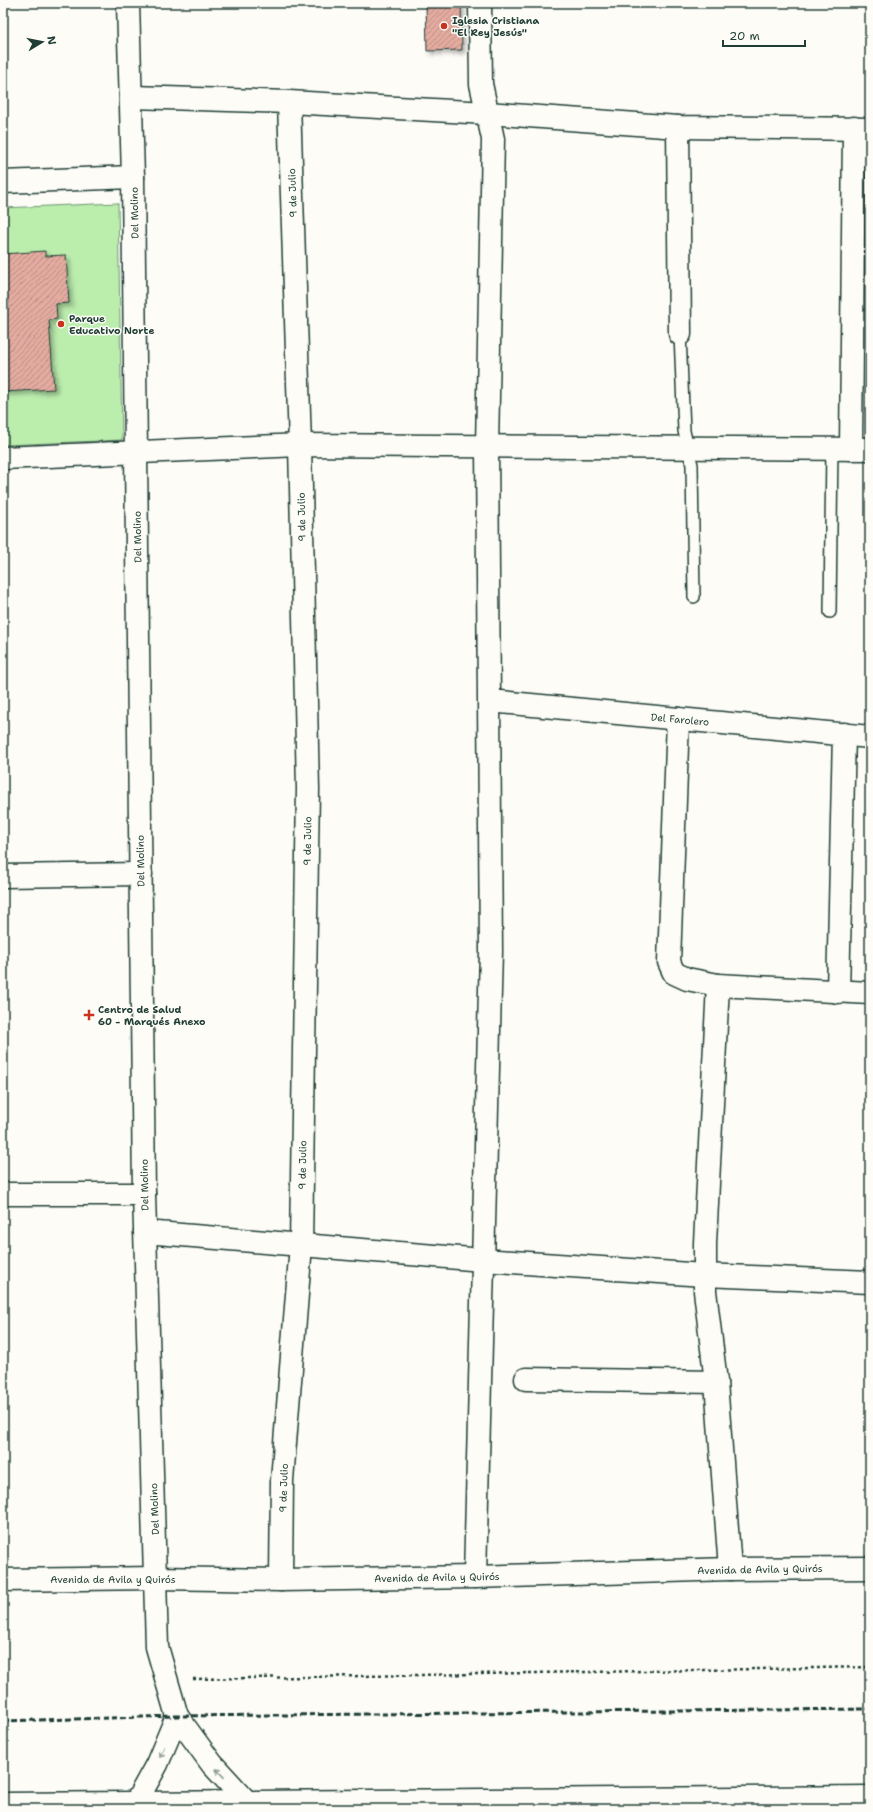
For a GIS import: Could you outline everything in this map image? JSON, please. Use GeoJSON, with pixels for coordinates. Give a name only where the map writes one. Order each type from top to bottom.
{"type":"FeatureCollection","features":[{"type":"Feature","properties":{"kind":"street","name":"Del Molino"},"geometry":{"type":"LineString","coordinates":[[128,3],[132,97],[144,1194],[157,1578],[157,1647],[177,1716],[212,1764],[246,1802]]}},
{"type":"Feature","properties":{"kind":"street"},"geometry":{"type":"LineString","coordinates":[[475,1577],[491,951],[487,447],[493,139],[481,84],[480,3]]}},
{"type":"Feature","properties":{"kind":"street"},"geometry":{"type":"LineString","coordinates":[[3,458],[300,445],[851,448],[862,128],[678,127],[487,113],[289,102],[132,97]]}},
{"type":"Feature","properties":{"kind":"street","name":"9 de Julio"},"geometry":{"type":"LineString","coordinates":[[281,1580],[282,1480],[301,1245],[308,789],[300,445],[289,102]]}},
{"type":"Feature","properties":{"kind":"street"},"geometry":{"type":"LineString","coordinates":[[678,127],[680,334]]}},
{"type":"Feature","properties":{"kind":"street"},"geometry":{"type":"LineString","coordinates":[[3,182],[133,177]]}},
{"type":"Feature","properties":{"kind":"street","name":"Del Farolero"},"geometry":{"type":"LineString","coordinates":[[490,701],[870,737]]}},
{"type":"Feature","properties":{"kind":"street"},"geometry":{"type":"LineString","coordinates":[[678,719],[669,962],[674,973],[687,979],[718,985],[870,993]]}},
{"type":"Feature","properties":{"kind":"street"},"geometry":{"type":"LineString","coordinates":[[838,992],[844,734]]}},
{"type":"Feature","properties":{"kind":"street"},"geometry":{"type":"LineString","coordinates":[[3,876],[141,874]]}},
{"type":"Feature","properties":{"kind":"street"},"geometry":{"type":"LineString","coordinates":[[718,985],[704,1291],[716,1382],[730,1569]]}},
{"type":"Feature","properties":{"kind":"street"},"geometry":{"type":"LineString","coordinates":[[3,1194],[144,1194]]}},
{"type":"Feature","properties":{"kind":"street"},"geometry":{"type":"LineString","coordinates":[[145,1232],[483,1260],[704,1275],[870,1282]]}},
{"type":"Feature","properties":{"kind":"street"},"geometry":{"type":"LineString","coordinates":[[526,1378],[716,1382]]}},
{"type":"Feature","properties":{"kind":"street","name":"Avenida de Avila y Quirós"},"geometry":{"type":"LineString","coordinates":[[3,1580],[157,1578],[281,1580],[475,1577],[730,1569],[870,1568]]}},
{"type":"Feature","properties":{"kind":"street"},"geometry":{"type":"LineString","coordinates":[[135,1804],[158,1764],[177,1716]]}},
{"type":"Feature","properties":{"kind":"street"},"geometry":{"type":"LineString","coordinates":[[3,1804],[35,1806],[246,1802],[332,1805],[680,1804],[870,1797]]}},
{"type":"Feature","properties":{"kind":"lane"},"geometry":{"type":"LineString","coordinates":[[680,334],[684,431],[692,465],[694,597]]}},
{"type":"Feature","properties":{"kind":"lane"},"geometry":{"type":"LineString","coordinates":[[830,612],[851,448]]}},
{"type":"Feature","properties":{"kind":"path"},"geometry":{"type":"LineString","coordinates":[[167,1680],[870,1666]]}},
{"type":"Feature","properties":{"kind":"green space","name":"Parque Educativo Norte"},"geometry":{"type":"Polygon","coordinates":[[[118,203],[122,440],[3,445],[3,208],[118,203]]]}},
{"type":"Feature","properties":{"kind":"building","name":"Iglesia Cristiana \"El Rey Jesús\""},"geometry":{"type":"Polygon","coordinates":[[[426,3],[461,3],[462,50],[427,51],[426,3]]]}},
{"type":"Feature","properties":{"kind":"building"},"geometry":{"type":"Polygon","coordinates":[[[45,251],[45,256],[66,255],[69,303],[56,304],[57,319],[49,320],[54,389],[3,392],[3,254],[45,251]]]}},
{"type":"Feature","properties":{"kind":"railway"},"geometry":{"type":"LineString","coordinates":[[3,1721],[177,1716],[870,1709]]}},
{"type":"Feature","properties":{"kind":"place","name":"Iglesia Cristiana \"El Rey Jesús\""},"geometry":{"type":"Point","coordinates":[444,26]}},
{"type":"Feature","properties":{"kind":"place","name":"Parque Educativo Norte"},"geometry":{"type":"Point","coordinates":[61,324]}},
{"type":"Feature","properties":{"kind":"place","name":"Centro de Salud 60 - Marqués Anexo"},"geometry":{"type":"Point","coordinates":[89,1015]}}]}
